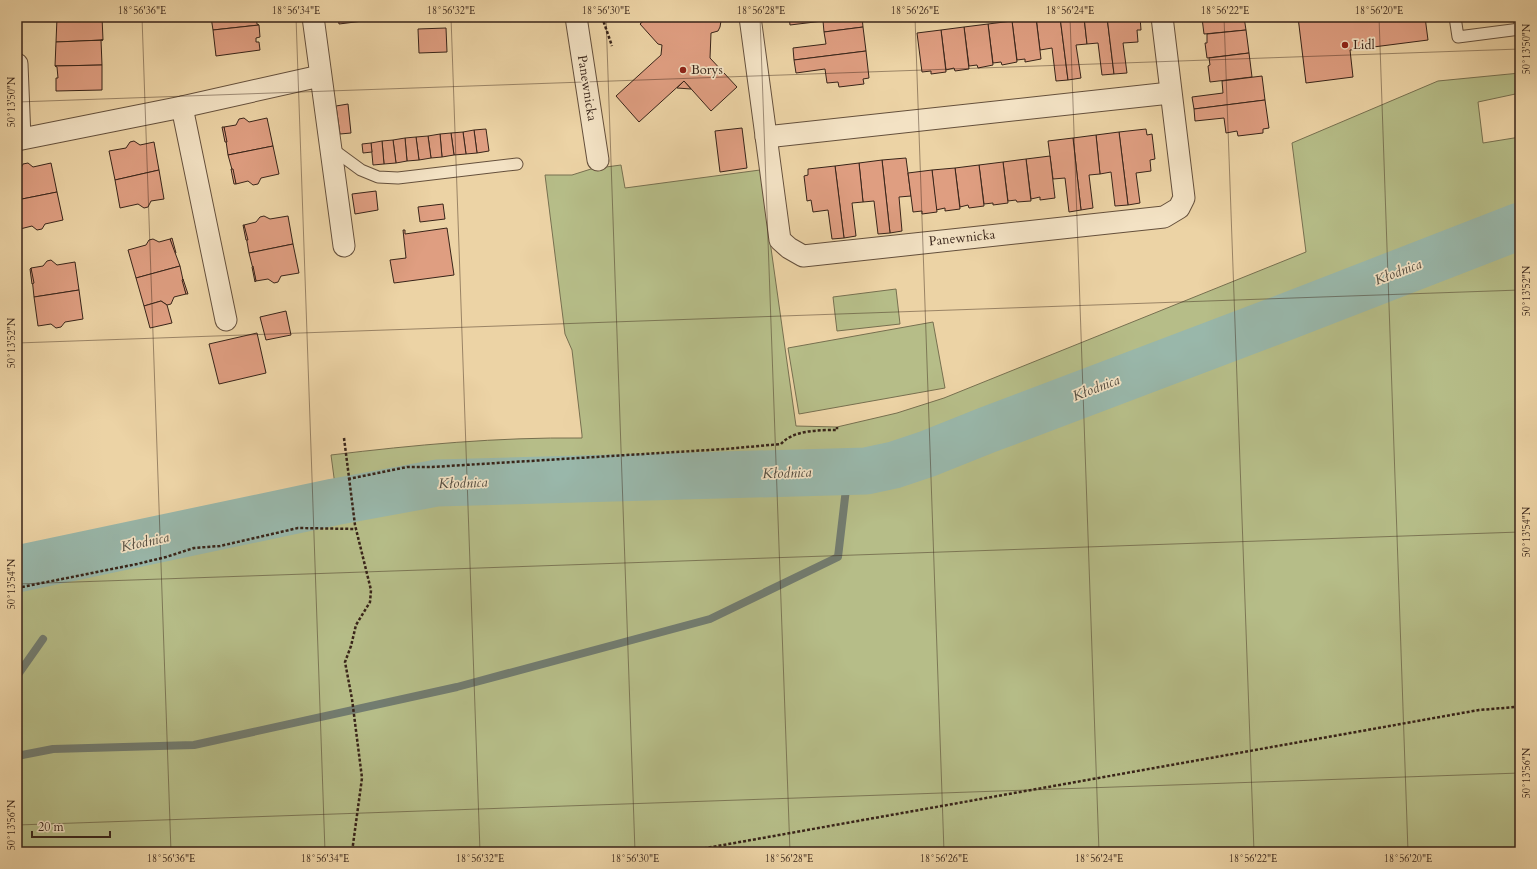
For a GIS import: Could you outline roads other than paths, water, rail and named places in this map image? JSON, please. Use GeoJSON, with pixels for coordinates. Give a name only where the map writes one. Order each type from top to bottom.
{"type":"FeatureCollection","features":[{"type":"Feature","properties":{"kind":"street"},"geometry":{"type":"LineString","coordinates":[[312,17],[344,246]]}},
{"type":"Feature","properties":{"kind":"street","name":"Panewnicka"},"geometry":{"type":"LineString","coordinates":[[576,17],[598,160]]}},
{"type":"Feature","properties":{"kind":"street","name":"Panewnicka"},"geometry":{"type":"LineString","coordinates":[[750,17],[780,240],[789,248],[803,256],[1164,217],[1179,208],[1184,198],[1162,17]]}},
{"type":"Feature","properties":{"kind":"street"},"geometry":{"type":"LineString","coordinates":[[17,64],[19,140],[182,108],[320,76]]}},
{"type":"Feature","properties":{"kind":"street"},"geometry":{"type":"LineString","coordinates":[[766,137],[1170,92]]}},
{"type":"Feature","properties":{"kind":"street"},"geometry":{"type":"LineString","coordinates":[[182,108],[226,320]]}},
{"type":"Feature","properties":{"kind":"lane"},"geometry":{"type":"LineString","coordinates":[[1455,17],[1458,37],[1520,29]]}},
{"type":"Feature","properties":{"kind":"lane"},"geometry":{"type":"LineString","coordinates":[[1519,17],[1520,24]]}},
{"type":"Feature","properties":{"kind":"lane"},"geometry":{"type":"LineString","coordinates":[[330,148],[361,170],[378,178],[398,178],[517,164]]}},
{"type":"Feature","properties":{"kind":"waterway","name":"Kłodnica"},"geometry":{"type":"LineString","coordinates":[[17,569],[334,502],[437,483],[866,471],[894,465],[927,454],[1520,226]]}},
{"type":"Feature","properties":{"kind":"waterway"},"geometry":{"type":"LineString","coordinates":[[17,756],[53,749],[194,745],[457,687],[710,619],[838,557],[848,472]]}},
{"type":"Feature","properties":{"kind":"waterway"},"geometry":{"type":"LineString","coordinates":[[17,676],[43,639]]}},
{"type":"Feature","properties":{"kind":"place","name":"Lidl"},"geometry":{"type":"Point","coordinates":[1345,45]}},
{"type":"Feature","properties":{"kind":"place","name":"Borys"},"geometry":{"type":"Point","coordinates":[683,70]}}]}
